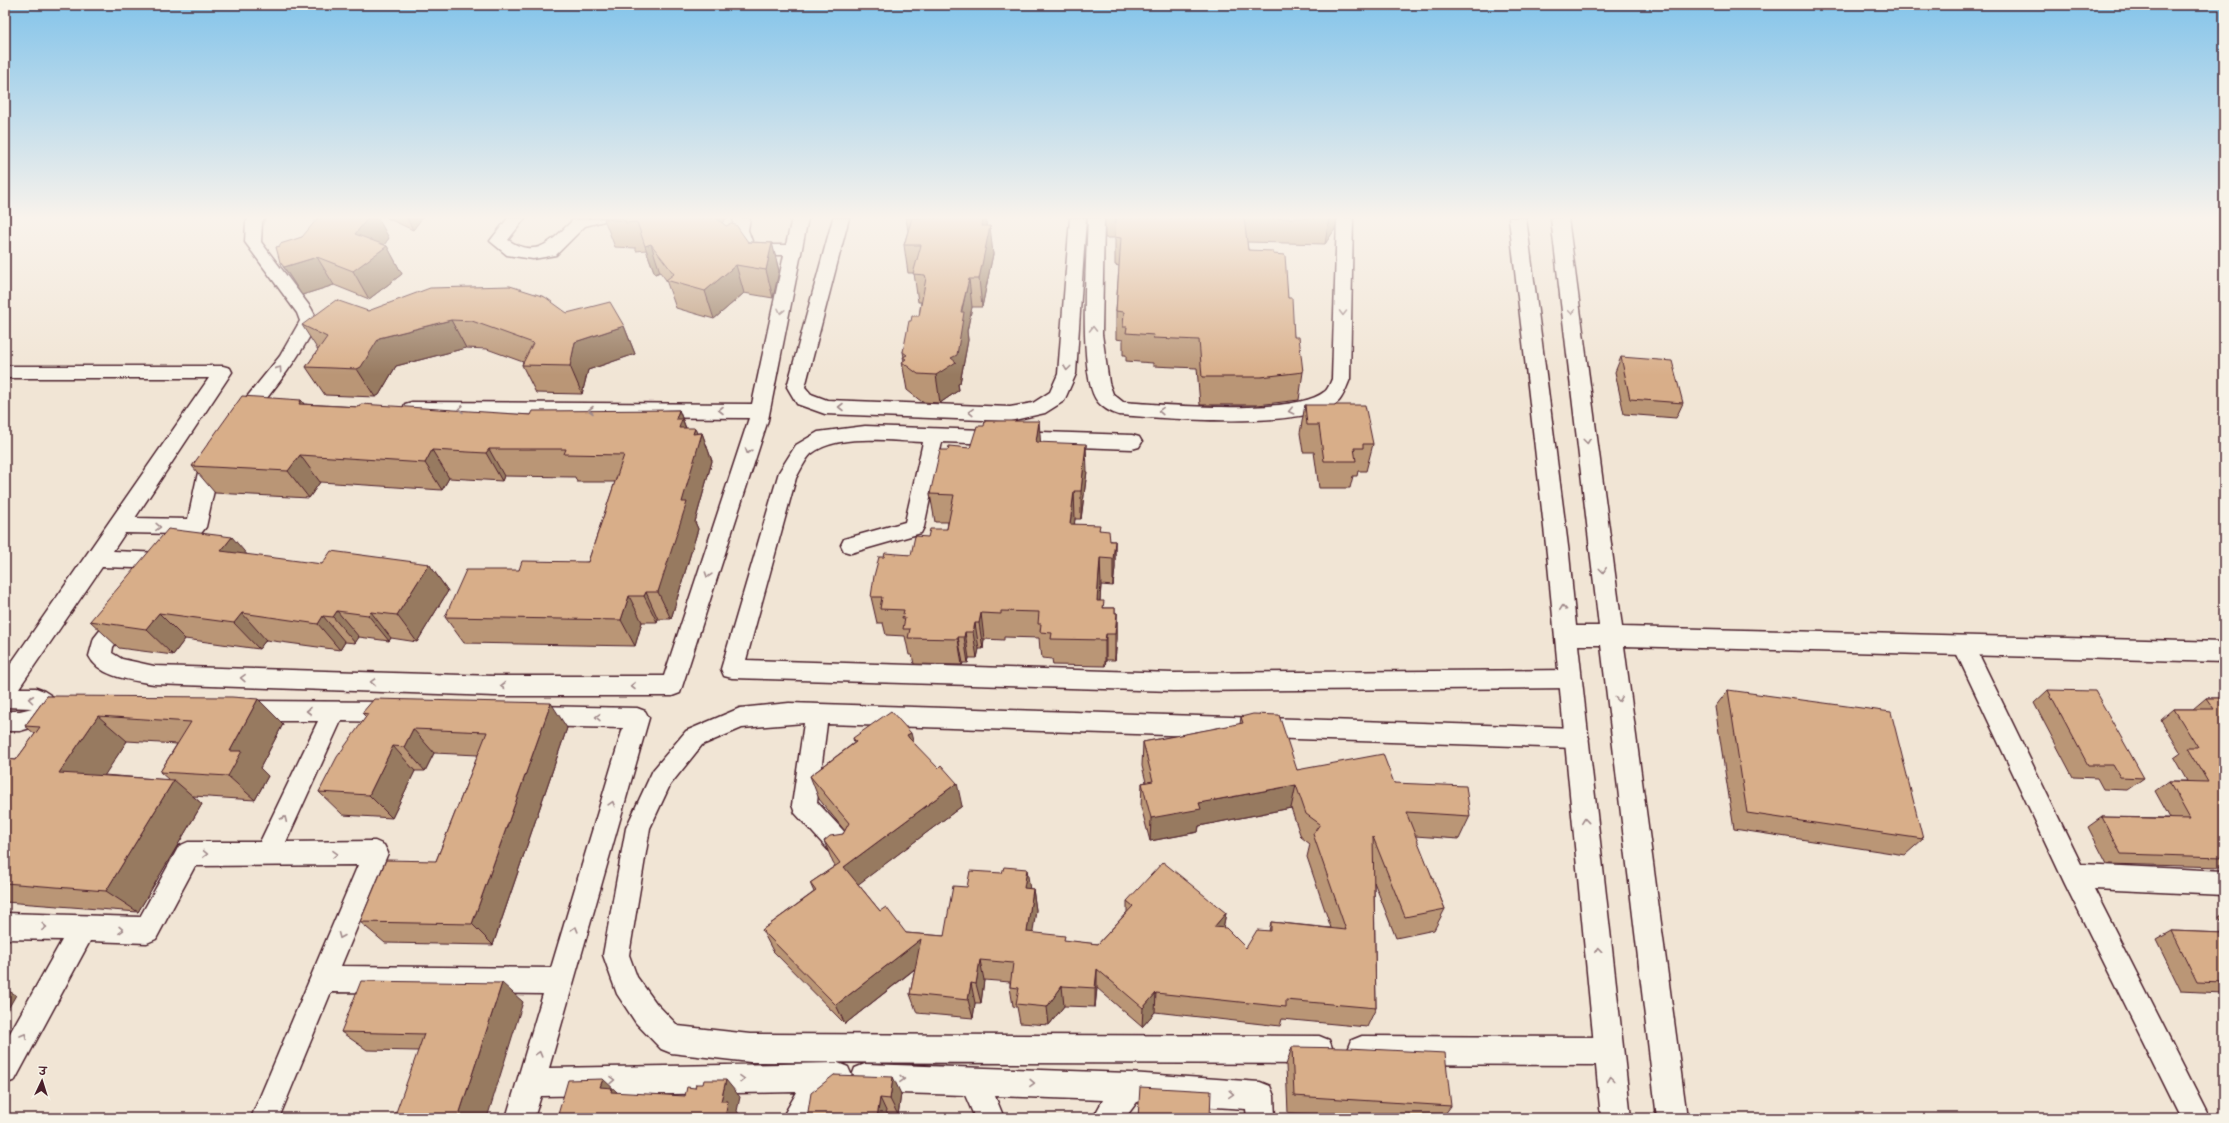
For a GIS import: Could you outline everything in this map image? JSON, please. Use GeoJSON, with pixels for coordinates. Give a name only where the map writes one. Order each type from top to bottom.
{"type":"FeatureCollection","features":[{"type":"Feature","properties":{"kind":"street"},"geometry":{"type":"LineString","coordinates":[[153,579],[196,527],[210,463],[226,434],[263,403],[303,336],[317,321],[305,312],[274,270]]}},
{"type":"Feature","properties":{"kind":"street"},"geometry":{"type":"LineString","coordinates":[[139,597],[102,644],[100,656],[106,663],[154,674],[495,686],[672,686],[760,410],[789,270]]}},
{"type":"Feature","properties":{"kind":"street"},"geometry":{"type":"LineString","coordinates":[[827,270],[796,387],[804,399],[825,407],[888,408],[1010,414],[1038,408],[1057,396],[1067,374],[1074,270]]}},
{"type":"Feature","properties":{"kind":"street"},"geometry":{"type":"LineString","coordinates":[[1095,270],[1093,334],[1100,383],[1105,398],[1119,408],[1232,413],[1284,413],[1312,406],[1331,397],[1341,379],[1344,270]]}},
{"type":"Feature","properties":{"kind":"street"},"geometry":{"type":"LineString","coordinates":[[1523,270],[1558,554],[1565,635],[1571,679],[1616,1118]]}},
{"type":"Feature","properties":{"kind":"street"},"geometry":{"type":"LineString","coordinates":[[1566,270],[1672,1118]]}},
{"type":"Feature","properties":{"kind":"street"},"geometry":{"type":"LineString","coordinates":[[5,372],[223,372],[97,559],[5,690]]}},
{"type":"Feature","properties":{"kind":"street"},"geometry":{"type":"LineString","coordinates":[[396,409],[760,410]]}},
{"type":"Feature","properties":{"kind":"street"},"geometry":{"type":"LineString","coordinates":[[1132,442],[865,432],[825,437],[804,450],[786,477],[732,669],[1173,682],[1571,679]]}},
{"type":"Feature","properties":{"kind":"street"},"geometry":{"type":"LineString","coordinates":[[851,544],[914,527],[934,435]]}},
{"type":"Feature","properties":{"kind":"street"},"geometry":{"type":"LineString","coordinates":[[120,525],[196,527]]}},
{"type":"Feature","properties":{"kind":"street"},"geometry":{"type":"LineString","coordinates":[[97,559],[167,561]]}},
{"type":"Feature","properties":{"kind":"street"},"geometry":{"type":"LineString","coordinates":[[1565,635],[2224,652]]}},
{"type":"Feature","properties":{"kind":"street"},"geometry":{"type":"LineString","coordinates":[[1964,646],[2074,876],[2196,1118]]}},
{"type":"Feature","properties":{"kind":"street"},"geometry":{"type":"LineString","coordinates":[[5,697],[36,698],[54,710]]}},
{"type":"Feature","properties":{"kind":"street"},"geometry":{"type":"LineString","coordinates":[[5,721],[20,721],[54,710],[78,710]]}},
{"type":"Feature","properties":{"kind":"street"},"geometry":{"type":"LineString","coordinates":[[222,710],[412,713]]}},
{"type":"Feature","properties":{"kind":"street"},"geometry":{"type":"LineString","coordinates":[[267,855],[334,711]]}},
{"type":"Feature","properties":{"kind":"street"},"geometry":{"type":"LineString","coordinates":[[1576,738],[789,712],[740,718],[694,738],[657,785],[638,828],[616,955],[626,985],[646,1013],[671,1039],[750,1048],[1608,1051]]}},
{"type":"Feature","properties":{"kind":"street"},"geometry":{"type":"LineString","coordinates":[[817,714],[804,805],[842,847]]}},
{"type":"Feature","properties":{"kind":"street"},"geometry":{"type":"LineString","coordinates":[[513,715],[638,718],[520,1118]]}},
{"type":"Feature","properties":{"kind":"street"},"geometry":{"type":"LineString","coordinates":[[5,926],[147,930],[188,854],[267,855],[376,853],[265,1118]]}},
{"type":"Feature","properties":{"kind":"street"},"geometry":{"type":"LineString","coordinates":[[2074,876],[2224,883]]}},
{"type":"Feature","properties":{"kind":"street"},"geometry":{"type":"LineString","coordinates":[[5,1070],[82,929]]}},
{"type":"Feature","properties":{"kind":"street"},"geometry":{"type":"LineString","coordinates":[[323,979],[560,981]]}},
{"type":"Feature","properties":{"kind":"street"},"geometry":{"type":"LineString","coordinates":[[531,1082],[840,1077],[1130,1087],[1260,1096],[1261,1118]]}},
{"type":"Feature","properties":{"kind":"street"},"geometry":{"type":"LineString","coordinates":[[796,1118],[817,1091],[840,1077]]}},
{"type":"Feature","properties":{"kind":"street"},"geometry":{"type":"LineString","coordinates":[[973,1081],[990,1118]]}},
{"type":"Feature","properties":{"kind":"street"},"geometry":{"type":"LineString","coordinates":[[1107,1118],[1130,1087]]}},
{"type":"Feature","properties":{"kind":"building"},"geometry":{"type":"Polygon","coordinates":[[[671,270],[730,270],[705,291],[666,280],[674,274],[671,270]]]}},
{"type":"Feature","properties":{"kind":"building"},"geometry":{"type":"Polygon","coordinates":[[[914,270],[981,270],[979,279],[969,279],[961,312],[964,312],[957,355],[951,358],[956,362],[936,375],[918,374],[902,362],[906,359],[903,357],[907,355],[903,352],[909,321],[911,321],[912,316],[919,316],[926,278],[925,275],[913,274],[914,270]]]}},
{"type":"Feature","properties":{"kind":"building"},"geometry":{"type":"Polygon","coordinates":[[[1119,270],[1286,270],[1288,298],[1292,298],[1294,337],[1299,337],[1303,372],[1261,377],[1202,377],[1199,340],[1153,338],[1154,335],[1126,333],[1127,327],[1123,327],[1124,312],[1116,311],[1119,270]]]}},
{"type":"Feature","properties":{"kind":"building"},"geometry":{"type":"Polygon","coordinates":[[[510,286],[545,297],[567,313],[610,302],[624,326],[575,342],[570,366],[522,365],[533,343],[472,321],[451,320],[379,338],[361,367],[357,369],[306,367],[327,337],[302,325],[336,300],[368,311],[430,288],[510,286]]]}},
{"type":"Feature","properties":{"kind":"building"},"geometry":{"type":"Polygon","coordinates":[[[1621,357],[1672,361],[1683,403],[1630,399],[1621,357]]]}},
{"type":"Feature","properties":{"kind":"building"},"geometry":{"type":"Polygon","coordinates":[[[242,396],[301,400],[299,404],[359,407],[361,404],[531,415],[533,411],[679,410],[676,419],[682,419],[679,428],[695,428],[693,434],[702,433],[682,502],[687,502],[658,592],[646,592],[644,596],[629,596],[621,620],[445,617],[466,570],[519,570],[522,561],[588,562],[624,455],[564,454],[566,449],[489,449],[486,453],[432,450],[425,463],[300,455],[288,471],[192,466],[242,396]]]}},
{"type":"Feature","properties":{"kind":"building"},"geometry":{"type":"Polygon","coordinates":[[[1305,405],[1365,405],[1373,444],[1363,444],[1363,448],[1354,448],[1356,461],[1324,461],[1319,425],[1307,425],[1305,405]]]}},
{"type":"Feature","properties":{"kind":"building"},"geometry":{"type":"Polygon","coordinates":[[[985,421],[1039,421],[1036,442],[1086,444],[1081,491],[1074,491],[1070,524],[1100,525],[1099,530],[1109,531],[1110,541],[1115,541],[1113,559],[1100,558],[1097,601],[1104,601],[1103,608],[1115,608],[1115,613],[1117,613],[1115,634],[1106,634],[1105,640],[1051,639],[1052,633],[1040,632],[1041,624],[1038,624],[1039,612],[1001,611],[1001,614],[981,613],[979,623],[975,623],[973,632],[965,632],[964,637],[958,637],[958,639],[908,638],[910,629],[903,629],[905,618],[902,618],[904,610],[880,609],[882,597],[871,597],[879,557],[884,557],[885,553],[911,555],[915,536],[928,537],[930,529],[947,529],[954,495],[930,494],[940,450],[948,450],[949,446],[970,448],[977,426],[984,426],[985,421]]]}},
{"type":"Feature","properties":{"kind":"building"},"geometry":{"type":"Polygon","coordinates":[[[168,529],[232,537],[221,551],[322,564],[331,551],[429,564],[397,615],[371,612],[368,615],[337,611],[333,617],[323,616],[318,624],[242,613],[234,623],[159,613],[146,629],[90,621],[168,529]]]}},
{"type":"Feature","properties":{"kind":"building"},"geometry":{"type":"Polygon","coordinates":[[[1728,690],[1891,712],[1923,839],[1747,813],[1728,690]]]}},
{"type":"Feature","properties":{"kind":"building"},"geometry":{"type":"Polygon","coordinates":[[[2048,690],[2095,691],[2144,778],[2120,777],[2113,765],[2088,765],[2048,690]]]}},
{"type":"Feature","properties":{"kind":"building"},"geometry":{"type":"Polygon","coordinates":[[[47,696],[232,697],[258,699],[230,751],[242,751],[228,776],[160,772],[191,722],[98,716],[59,773],[174,780],[106,891],[5,883],[5,781],[7,778],[5,778],[5,759],[16,760],[40,727],[25,726],[47,696]]]}},
{"type":"Feature","properties":{"kind":"building"},"geometry":{"type":"Polygon","coordinates":[[[2206,698],[2224,698],[2224,857],[2121,854],[2102,817],[2190,819],[2169,781],[2208,782],[2188,748],[2198,748],[2174,709],[2214,709],[2206,698]]]}},
{"type":"Feature","properties":{"kind":"building"},"geometry":{"type":"Polygon","coordinates":[[[374,699],[551,703],[472,924],[360,922],[386,860],[436,861],[487,732],[413,729],[404,747],[393,746],[369,795],[319,792],[337,757],[368,714],[362,713],[374,699]]]}},
{"type":"Feature","properties":{"kind":"building"},"geometry":{"type":"Polygon","coordinates":[[[891,711],[911,733],[907,735],[909,738],[938,768],[941,765],[957,783],[844,867],[880,911],[886,907],[906,933],[944,936],[953,886],[967,887],[970,871],[1002,873],[1004,867],[1027,869],[1024,888],[1033,889],[1027,932],[1065,936],[1064,940],[1098,944],[1133,906],[1127,901],[1163,862],[1226,913],[1214,927],[1226,928],[1246,948],[1257,930],[1271,931],[1271,922],[1346,930],[1313,834],[1320,824],[1306,814],[1296,785],[1199,803],[1201,809],[1151,818],[1142,783],[1153,781],[1143,742],[1243,723],[1241,717],[1253,714],[1279,715],[1297,770],[1383,754],[1394,783],[1466,786],[1470,816],[1406,812],[1445,909],[1405,917],[1373,837],[1376,1008],[1286,1000],[1286,1007],[1156,993],[1143,1008],[1097,969],[1095,988],[1062,986],[1047,1007],[1016,1004],[1019,988],[1010,987],[1013,963],[980,960],[976,984],[971,983],[968,1000],[910,994],[921,939],[836,1005],[762,930],[816,891],[810,883],[840,863],[824,841],[830,836],[843,834],[849,823],[810,776],[856,742],[853,738],[891,711]]]}},
{"type":"Feature","properties":{"kind":"building"},"geometry":{"type":"Polygon","coordinates":[[[2172,931],[2224,933],[2224,983],[2197,982],[2172,931]]]}},
{"type":"Feature","properties":{"kind":"building"},"geometry":{"type":"Polygon","coordinates":[[[361,981],[502,983],[458,1118],[394,1118],[424,1034],[341,1032],[361,981]]]}},
{"type":"Feature","properties":{"kind":"building"},"geometry":{"type":"Polygon","coordinates":[[[1292,1047],[1445,1053],[1451,1106],[1294,1096],[1292,1047]]]}},
{"type":"Feature","properties":{"kind":"building"},"geometry":{"type":"Polygon","coordinates":[[[834,1075],[893,1077],[890,1099],[880,1098],[877,1118],[807,1118],[811,1093],[834,1075]]]}},
{"type":"Feature","properties":{"kind":"building"},"geometry":{"type":"Polygon","coordinates":[[[603,1079],[600,1087],[612,1088],[611,1092],[685,1096],[687,1087],[695,1088],[696,1084],[703,1084],[704,1080],[726,1080],[721,1101],[728,1101],[725,1118],[557,1118],[568,1080],[603,1079]]]}},
{"type":"Feature","properties":{"kind":"building"},"geometry":{"type":"Polygon","coordinates":[[[1140,1087],[1211,1091],[1210,1118],[1138,1118],[1140,1087]]]}}]}
